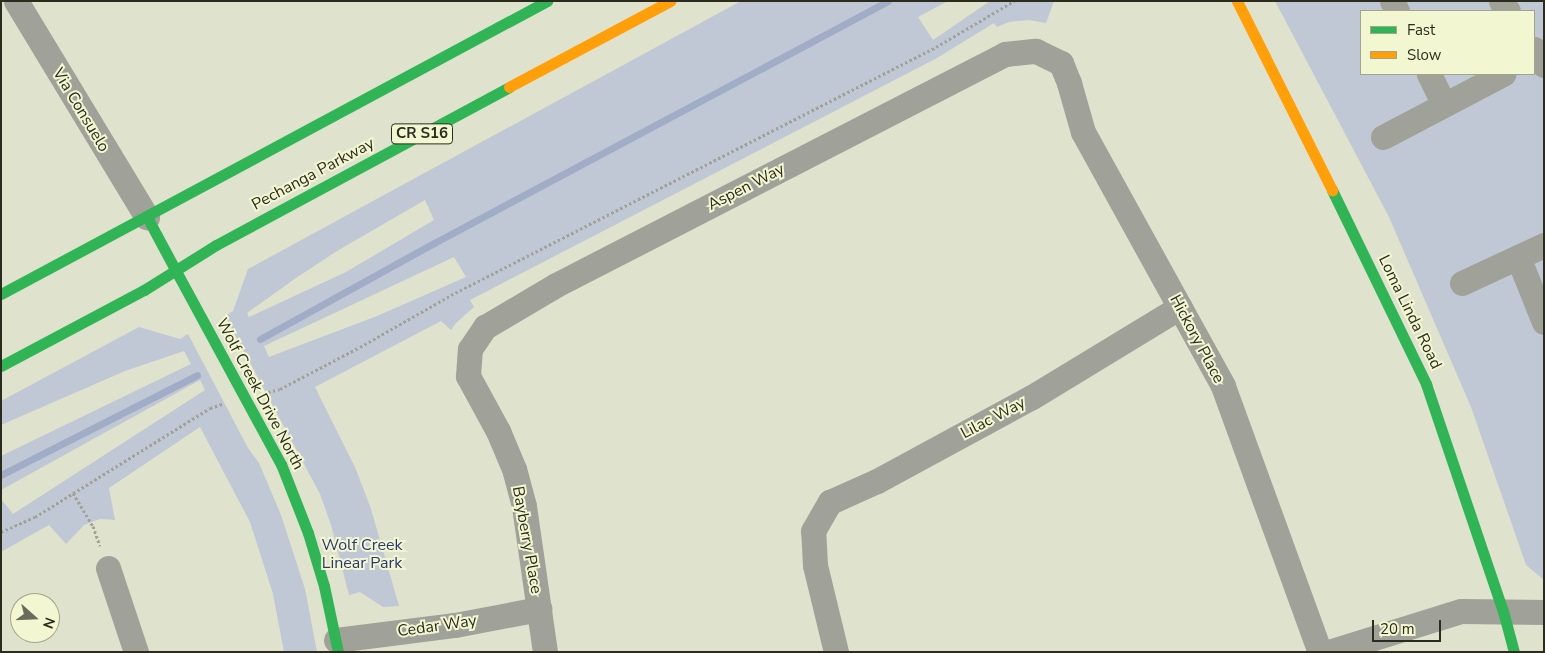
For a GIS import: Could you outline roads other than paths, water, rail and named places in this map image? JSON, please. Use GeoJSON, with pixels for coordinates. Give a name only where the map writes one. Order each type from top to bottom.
{"type":"FeatureCollection","features":[{"type":"Feature","properties":{"kind":"main road"},"geometry":{"type":"LineString","coordinates":[[1,294],[547,1]]}},
{"type":"Feature","properties":{"kind":"main road","name":"Pechanga Parkway"},"geometry":{"type":"LineString","coordinates":[[1,366],[176,271],[216,245],[670,1]]}},
{"type":"Feature","properties":{"kind":"main road","name":"Loma Linda Road"},"geometry":{"type":"LineString","coordinates":[[1237,1],[1388,300],[1426,384],[1503,611],[1514,652]]}},
{"type":"Feature","properties":{"kind":"main road","name":"Wolf Creek Drive North"},"geometry":{"type":"LineString","coordinates":[[147,217],[281,464],[308,533],[324,586],[337,646]]}},
{"type":"Feature","properties":{"kind":"street","name":"Via Consuelo"},"geometry":{"type":"LineString","coordinates":[[16,1],[147,217]]}},
{"type":"Feature","properties":{"kind":"street","name":"Hickory Place"},"geometry":{"type":"LineString","coordinates":[[1036,51],[1061,63],[1069,83],[1083,132],[1223,386],[1320,652]]}},
{"type":"Feature","properties":{"kind":"street","name":"Aspen Way"},"geometry":{"type":"LineString","coordinates":[[470,349],[485,327],[556,285],[1006,54],[1036,51]]}},
{"type":"Feature","properties":{"kind":"street"},"geometry":{"type":"LineString","coordinates":[[1430,75],[1444,104]]}},
{"type":"Feature","properties":{"kind":"street"},"geometry":{"type":"LineString","coordinates":[[1384,137],[1501,75]]}},
{"type":"Feature","properties":{"kind":"street"},"geometry":{"type":"LineString","coordinates":[[1462,284],[1544,245]]}},
{"type":"Feature","properties":{"kind":"street"},"geometry":{"type":"LineString","coordinates":[[1518,257],[1544,322]]}},
{"type":"Feature","properties":{"kind":"street","name":"Lilac Way"},"geometry":{"type":"LineString","coordinates":[[836,652],[815,565],[812,531],[830,502],[876,481],[1032,397],[1180,307]]}},
{"type":"Feature","properties":{"kind":"street","name":"Bayberry Place"},"geometry":{"type":"LineString","coordinates":[[470,349],[468,376],[498,431],[514,469],[524,506],[545,652]]}},
{"type":"Feature","properties":{"kind":"street"},"geometry":{"type":"LineString","coordinates":[[108,568],[136,652]]}},
{"type":"Feature","properties":{"kind":"street","name":"Cedar Way"},"geometry":{"type":"LineString","coordinates":[[337,646],[539,609]]}},
{"type":"Feature","properties":{"kind":"street"},"geometry":{"type":"LineString","coordinates":[[1329,652],[1461,611],[1544,612]]}},
{"type":"Feature","properties":{"kind":"waterway"},"geometry":{"type":"LineString","coordinates":[[260,339],[434,243],[888,1]]}},
{"type":"Feature","properties":{"kind":"waterway"},"geometry":{"type":"LineString","coordinates":[[1,475],[197,375]]}},
{"type":"Feature","properties":{"kind":"park label","name":"Wolf Creek Linear Park"},"geometry":{"type":"Point","coordinates":[362,554]}}]}
